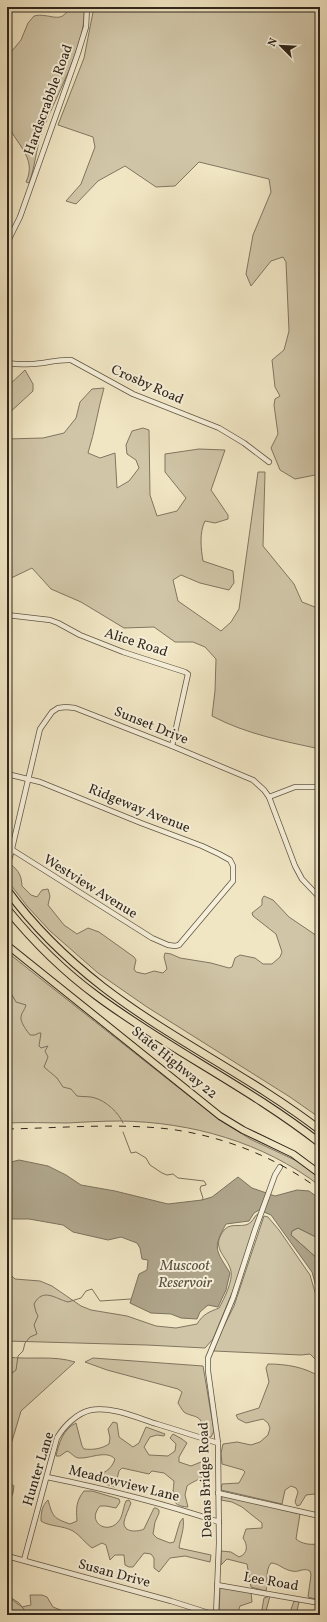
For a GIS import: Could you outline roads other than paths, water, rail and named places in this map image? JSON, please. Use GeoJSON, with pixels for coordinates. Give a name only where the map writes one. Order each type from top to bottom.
{"type":"FeatureCollection","features":[{"type":"Feature","properties":{"kind":"highway"},"geometry":{"type":"LineString","coordinates":[[7,890],[52,943],[103,988],[284,1104],[320,1130]]}},
{"type":"Feature","properties":{"kind":"highway"},"geometry":{"type":"LineString","coordinates":[[7,909],[55,961],[97,996],[278,1112],[320,1143]]}},
{"type":"Feature","properties":{"kind":"main road","name":"State Highway 22"},"geometry":{"type":"LineString","coordinates":[[7,946],[220,1116],[247,1132],[289,1152],[320,1174]]}},
{"type":"Feature","properties":{"kind":"street","name":"Hardscrabble Road"},"geometry":{"type":"LineString","coordinates":[[7,243],[24,205],[78,53],[86,27],[87,7]]}},
{"type":"Feature","properties":{"kind":"street","name":"Crosby Road"},"geometry":{"type":"LineString","coordinates":[[7,363],[29,364],[49,362],[60,359],[71,360],[131,393],[219,428],[244,443],[269,462]]}},
{"type":"Feature","properties":{"kind":"street","name":"Alice Road"},"geometry":{"type":"LineString","coordinates":[[7,615],[54,622],[80,635],[123,652],[188,674],[187,685],[172,746]]}},
{"type":"Feature","properties":{"kind":"street","name":"Sunset Drive"},"geometry":{"type":"LineString","coordinates":[[10,857],[40,730],[52,712],[58,708],[66,707],[86,712],[253,780],[269,797],[302,879],[320,898]]}},
{"type":"Feature","properties":{"kind":"street","name":"Ridgeway Avenue"},"geometry":{"type":"LineString","coordinates":[[7,774],[40,782],[202,846],[230,860],[234,871],[233,881],[179,945],[175,946],[158,942]]}},
{"type":"Feature","properties":{"kind":"street"},"geometry":{"type":"LineString","coordinates":[[269,797],[296,787],[320,787]]}},
{"type":"Feature","properties":{"kind":"street","name":"Westview Avenue"},"geometry":{"type":"LineString","coordinates":[[11,849],[158,942]]}},
{"type":"Feature","properties":{"kind":"street","name":"Deans Bridge Road"},"geometry":{"type":"LineString","coordinates":[[215,1615],[218,1585],[218,1443],[208,1375],[208,1358],[238,1284],[275,1175],[280,1167]]}},
{"type":"Feature","properties":{"kind":"street","name":"Hunter Lane"},"geometry":{"type":"LineString","coordinates":[[24,1560],[57,1438],[69,1423],[90,1410],[104,1409],[129,1415],[218,1443]]}},
{"type":"Feature","properties":{"kind":"street","name":"Meadowview Lane"},"geometry":{"type":"LineString","coordinates":[[47,1477],[173,1506],[219,1522]]}},
{"type":"Feature","properties":{"kind":"street"},"geometry":{"type":"LineString","coordinates":[[218,1493],[320,1516]]}},
{"type":"Feature","properties":{"kind":"street","name":"Susan Drive"},"geometry":{"type":"LineString","coordinates":[[7,1556],[171,1601],[215,1615]]}},
{"type":"Feature","properties":{"kind":"street","name":"Lee Road"},"geometry":{"type":"LineString","coordinates":[[218,1585],[320,1603]]}},
{"type":"Feature","properties":{"kind":"water","name":"Muscoot Reservoir"},"geometry":{"type":"Polygon","coordinates":[[[19,1160],[48,1166],[81,1185],[115,1191],[168,1204],[202,1200],[212,1197],[238,1177],[252,1188],[275,1196],[297,1190],[309,1191],[320,1199],[320,1239],[298,1228],[292,1231],[291,1235],[320,1261],[320,1302],[312,1272],[271,1215],[259,1210],[254,1213],[249,1221],[226,1224],[219,1239],[217,1244],[219,1254],[230,1273],[226,1290],[218,1307],[208,1305],[200,1312],[197,1319],[181,1318],[171,1314],[151,1313],[130,1303],[139,1274],[147,1270],[148,1260],[142,1259],[140,1248],[137,1243],[121,1237],[108,1240],[73,1232],[63,1225],[29,1219],[7,1219],[7,1167],[11,1162],[19,1160]]]}},
{"type":"Feature","properties":{"kind":"waterway"},"geometry":{"type":"LineString","coordinates":[[7,986],[16,1002],[26,1005],[21,1017],[30,1035],[41,1033],[39,1046],[41,1048],[48,1046],[45,1051],[48,1057],[44,1067],[57,1078],[63,1087],[71,1089],[77,1096],[93,1097],[108,1105],[118,1115],[123,1123]]}},
{"type":"Feature","properties":{"kind":"waterway"},"geometry":{"type":"LineString","coordinates":[[123,1132],[131,1153],[136,1152],[146,1158],[150,1165],[162,1173],[167,1175],[173,1174],[178,1178],[204,1181],[206,1185],[201,1186],[200,1189],[203,1198],[202,1200]]}},
{"type":"Feature","properties":{"kind":"waterway"},"geometry":{"type":"LineString","coordinates":[[7,1377],[16,1370],[18,1356],[23,1351],[25,1343],[30,1337],[37,1334],[34,1325],[38,1316],[34,1304],[41,1296],[46,1295],[68,1302],[81,1298],[86,1291],[92,1289],[100,1301],[131,1299]]}},
{"type":"Feature","properties":{"kind":"waterway"},"geometry":{"type":"LineString","coordinates":[[7,1595],[19,1603],[26,1612],[44,1615]]}},
{"type":"Feature","properties":{"kind":"railway"},"geometry":{"type":"LineString","coordinates":[[7,1129],[129,1126],[189,1132],[229,1143],[267,1158],[303,1178],[320,1190]]}}]}
